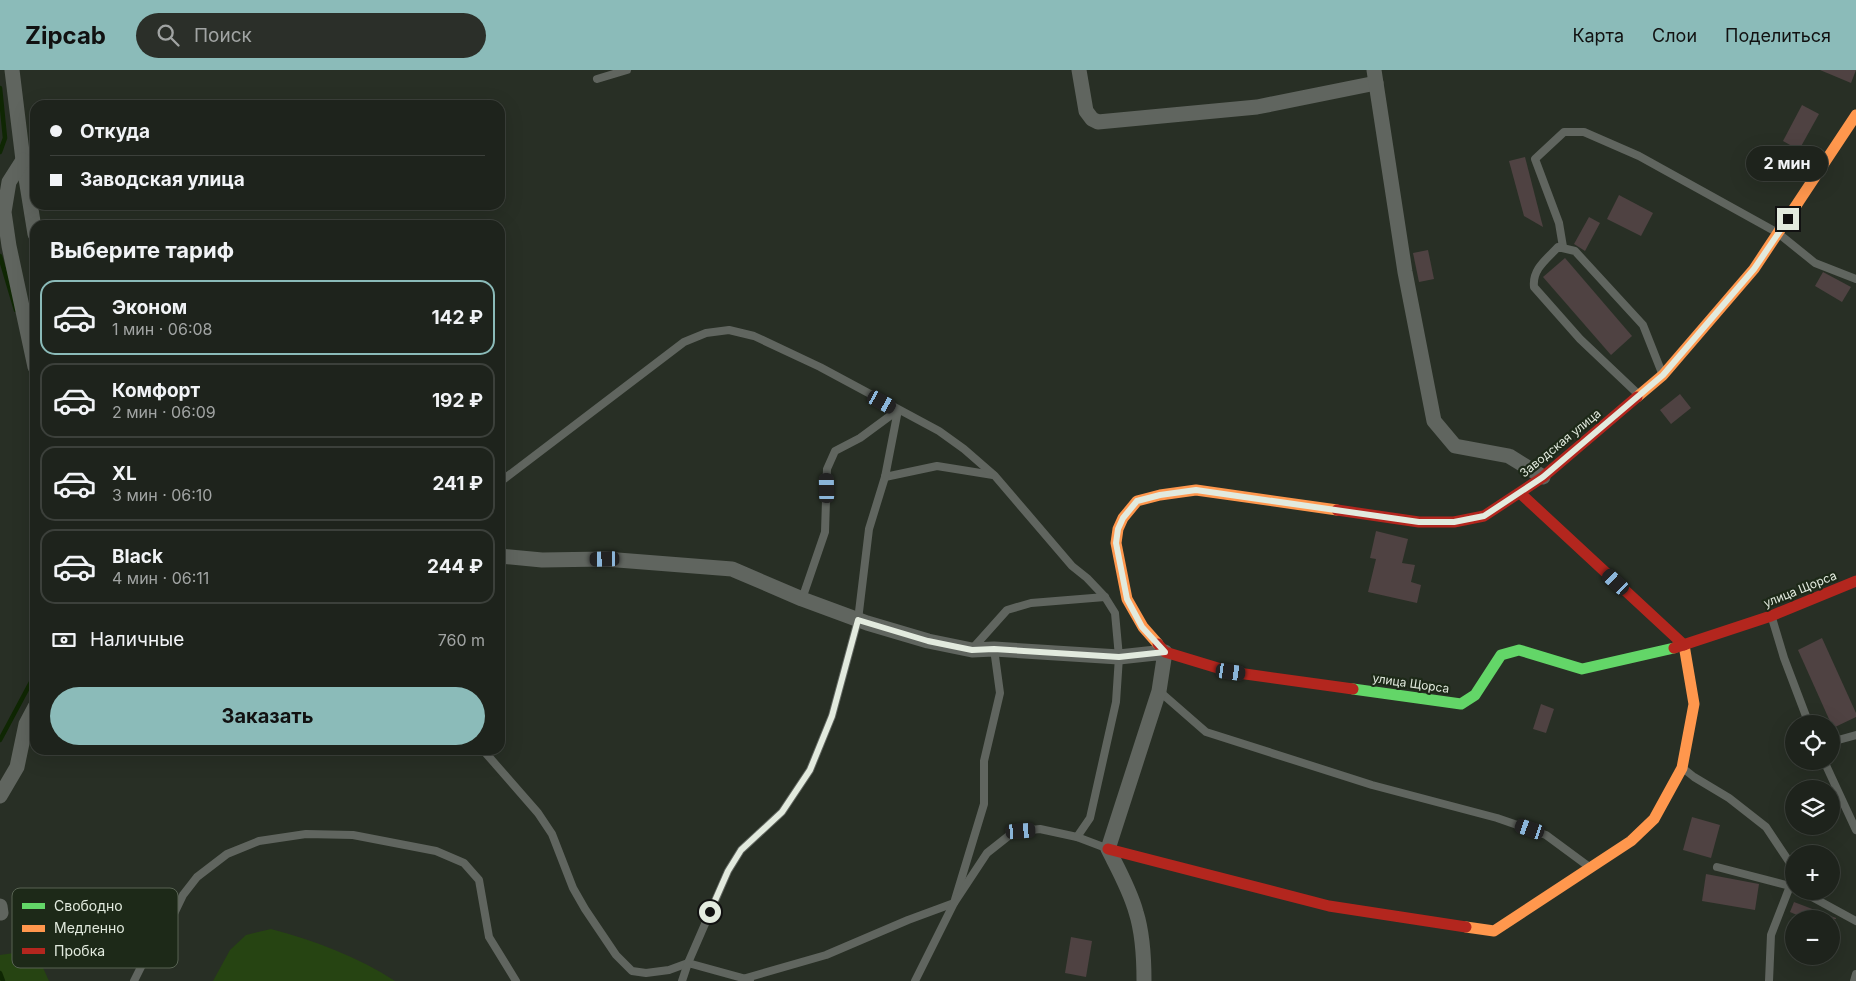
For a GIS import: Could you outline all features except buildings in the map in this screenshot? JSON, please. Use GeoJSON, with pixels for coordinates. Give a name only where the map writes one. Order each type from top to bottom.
{"type":"FeatureCollection","features":[{"type":"Feature","properties":{"kind":"street"},"geometry":{"type":"LineString","coordinates":[[12,70],[30,203]]}},
{"type":"Feature","properties":{"kind":"street"},"geometry":{"type":"LineString","coordinates":[[1079,70],[1086,111],[1092,119],[1098,122],[1257,107],[1375,77],[1405,272],[1434,421],[1455,446],[1510,456],[1543,477]]}},
{"type":"Feature","properties":{"kind":"street","name":"Заводская улица"},"geometry":{"type":"LineString","coordinates":[[1165,652],[1142,627],[1127,599],[1116,543],[1118,529],[1123,518],[1137,501],[1160,495],[1196,490],[1419,522],[1454,522],[1484,516],[1543,477],[1663,375],[1754,269],[1856,115]]}},
{"type":"Feature","properties":{"kind":"street"},"geometry":{"type":"LineString","coordinates":[[23,160],[8,182],[4,212],[9,246],[30,344]]}},
{"type":"Feature","properties":{"kind":"street"},"geometry":{"type":"LineString","coordinates":[[1108,849],[1329,906],[1494,931],[1631,841],[1654,819],[1682,768],[1694,704],[1685,646],[1520,493]]}},
{"type":"Feature","properties":{"kind":"street"},"geometry":{"type":"LineString","coordinates":[[505,556],[542,560],[605,559],[732,569],[858,620],[928,641],[972,650],[994,649],[1119,657],[1165,652],[1159,691],[1108,849],[1124,880],[1137,913],[1144,952],[1144,981]]}},
{"type":"Feature","properties":{"kind":"street","name":"улица Щорса"},"geometry":{"type":"LineString","coordinates":[[1165,652],[1231,672],[1461,704],[1476,694],[1501,655],[1519,650],[1582,669],[1685,646],[1771,616],[1856,581]]}},
{"type":"Feature","properties":{"kind":"street"},"geometry":{"type":"LineString","coordinates":[[0,796],[18,767],[26,724],[30,716]]}},
{"type":"Feature","properties":{"kind":"lane"},"geometry":{"type":"LineString","coordinates":[[597,79],[627,70]]}},
{"type":"Feature","properties":{"kind":"lane"},"geometry":{"type":"LineString","coordinates":[[1563,247],[1559,223],[1535,159],[1564,132],[1584,132],[1639,156],[1778,233],[1814,263],[1856,279]]}},
{"type":"Feature","properties":{"kind":"lane"},"geometry":{"type":"LineString","coordinates":[[1640,396],[1580,339],[1534,287],[1533,279],[1536,271],[1558,247],[1575,251],[1643,326],[1663,375]]}},
{"type":"Feature","properties":{"kind":"lane"},"geometry":{"type":"LineString","coordinates":[[505,478],[684,342],[706,332],[729,330],[754,336],[820,368],[939,431],[964,449],[995,476],[1072,566],[1105,596],[1115,613],[1119,657],[1116,702],[1090,818],[1077,837]]}},
{"type":"Feature","properties":{"kind":"lane"},"geometry":{"type":"LineString","coordinates":[[682,981],[728,871],[741,850],[782,812],[810,770],[832,716],[858,620],[869,529],[885,478],[898,410]]}},
{"type":"Feature","properties":{"kind":"lane"},"geometry":{"type":"LineString","coordinates":[[802,598],[825,532],[827,469],[835,452],[860,438],[898,410]]}},
{"type":"Feature","properties":{"kind":"lane"},"geometry":{"type":"LineString","coordinates":[[885,478],[937,466],[995,476]]}},
{"type":"Feature","properties":{"kind":"lane"},"geometry":{"type":"LineString","coordinates":[[972,650],[1007,610],[1031,603],[1105,596]]}},
{"type":"Feature","properties":{"kind":"lane"},"geometry":{"type":"LineString","coordinates":[[1771,616],[1784,658],[1806,715]]}},
{"type":"Feature","properties":{"kind":"lane"},"geometry":{"type":"LineString","coordinates":[[954,903],[984,804],[984,761],[1000,693],[994,649]]}},
{"type":"Feature","properties":{"kind":"lane"},"geometry":{"type":"LineString","coordinates":[[1159,691],[1206,732],[1372,785],[1497,818],[1538,832],[1546,835],[1590,868]]}},
{"type":"Feature","properties":{"kind":"lane"},"geometry":{"type":"LineString","coordinates":[[1840,739],[1856,734]]}},
{"type":"Feature","properties":{"kind":"lane"},"geometry":{"type":"LineString","coordinates":[[487,755],[538,813],[552,834],[573,888],[585,909],[616,954],[632,970],[646,973],[669,970],[688,963],[747,980],[826,955],[908,920],[954,903]]}},
{"type":"Feature","properties":{"kind":"lane"},"geometry":{"type":"LineString","coordinates":[[1682,768],[1730,798],[1766,827],[1785,856]]}},
{"type":"Feature","properties":{"kind":"lane"},"geometry":{"type":"LineString","coordinates":[[1828,770],[1856,830]]}},
{"type":"Feature","properties":{"kind":"lane"},"geometry":{"type":"LineString","coordinates":[[915,981],[954,903],[986,853],[1011,834],[1021,831],[1040,830],[1077,837],[1108,849]]}},
{"type":"Feature","properties":{"kind":"lane"},"geometry":{"type":"LineString","coordinates":[[178,905],[183,894],[197,877],[226,854],[259,841],[306,834],[362,837],[436,850],[464,863],[479,880],[489,937],[516,981]]}},
{"type":"Feature","properties":{"kind":"lane"},"geometry":{"type":"LineString","coordinates":[[1717,867],[1785,885]]}},
{"type":"Feature","properties":{"kind":"lane"},"geometry":{"type":"LineString","coordinates":[[1769,981],[1770,935],[1786,900]]}},
{"type":"Feature","properties":{"kind":"lane"},"geometry":{"type":"LineString","coordinates":[[1818,900],[1856,920]]}},
{"type":"Feature","properties":{"kind":"lane"},"geometry":{"type":"LineString","coordinates":[[134,981],[140,968]]}},
{"type":"Feature","properties":{"kind":"lane"},"geometry":{"type":"LineString","coordinates":[[1854,981],[1856,974]]}},
{"type":"Feature","properties":{"kind":"green space"},"geometry":{"type":"Polygon","coordinates":[[[271,929],[335,950],[366,964],[395,981],[213,981],[230,950],[246,935],[271,929]]]}},
{"type":"Feature","properties":{"kind":"green space"},"geometry":{"type":"Polygon","coordinates":[[[12,953],[12,968],[43,968],[49,981],[0,981],[0,955],[12,953]]]}},
{"type":"Feature","properties":{"kind":"waterway"},"geometry":{"type":"LineString","coordinates":[[0,88],[5,138],[0,152]]}},
{"type":"Feature","properties":{"kind":"waterway"},"geometry":{"type":"LineString","coordinates":[[0,256],[16,310]]}},
{"type":"Feature","properties":{"kind":"waterway"},"geometry":{"type":"LineString","coordinates":[[0,740],[30,684]]}},
{"type":"Feature","properties":{"kind":"waterway"},"geometry":{"type":"LineString","coordinates":[[0,973],[3,981]]}},
{"type":"Feature","properties":{"kind":"traffic: fast"},"geometry":{"type":"LineString","coordinates":[[1353,689],[1461,704],[1475,695],[1501,655],[1519,650],[1582,669],[1674,648]]}},
{"type":"Feature","properties":{"kind":"traffic: slow"},"geometry":{"type":"LineString","coordinates":[[1637,397],[1663,375],[1754,269],[1856,115]]}},
{"type":"Feature","properties":{"kind":"traffic: slow"},"geometry":{"type":"LineString","coordinates":[[1158,644],[1143,627],[1127,599],[1116,543],[1118,529],[1123,518],[1137,501],[1160,495],[1196,490],[1337,510]]}},
{"type":"Feature","properties":{"kind":"traffic: slow"},"geometry":{"type":"LineString","coordinates":[[1466,927],[1494,931],[1631,841],[1654,819],[1682,768],[1694,704],[1684,645]]}},
{"type":"Feature","properties":{"kind":"traffic: jam"},"geometry":{"type":"LineString","coordinates":[[1337,510],[1419,522],[1454,522],[1484,516],[1543,477],[1637,397]]}},
{"type":"Feature","properties":{"kind":"traffic: jam"},"geometry":{"type":"LineString","coordinates":[[1520,493],[1684,645]]}},
{"type":"Feature","properties":{"kind":"traffic: jam"},"geometry":{"type":"LineString","coordinates":[[1674,648],[1771,616],[1856,581]]}},
{"type":"Feature","properties":{"kind":"traffic: jam"},"geometry":{"type":"LineString","coordinates":[[1158,644],[1165,652],[1231,672],[1353,689]]}},
{"type":"Feature","properties":{"kind":"traffic: jam"},"geometry":{"type":"LineString","coordinates":[[1108,849],[1329,906],[1466,927]]}},
{"type":"Feature","properties":{"kind":"route"},"geometry":{"type":"LineString","coordinates":[[710,912],[728,871],[741,850],[782,812],[810,770],[832,716],[858,620],[928,641],[972,650],[994,649],[1119,657],[1165,652],[1142,627],[1127,599],[1116,543],[1118,529],[1123,518],[1137,501],[1160,495],[1196,490],[1419,522],[1454,522],[1484,516],[1543,477],[1663,375],[1754,269],[1788,219]]}}]}
